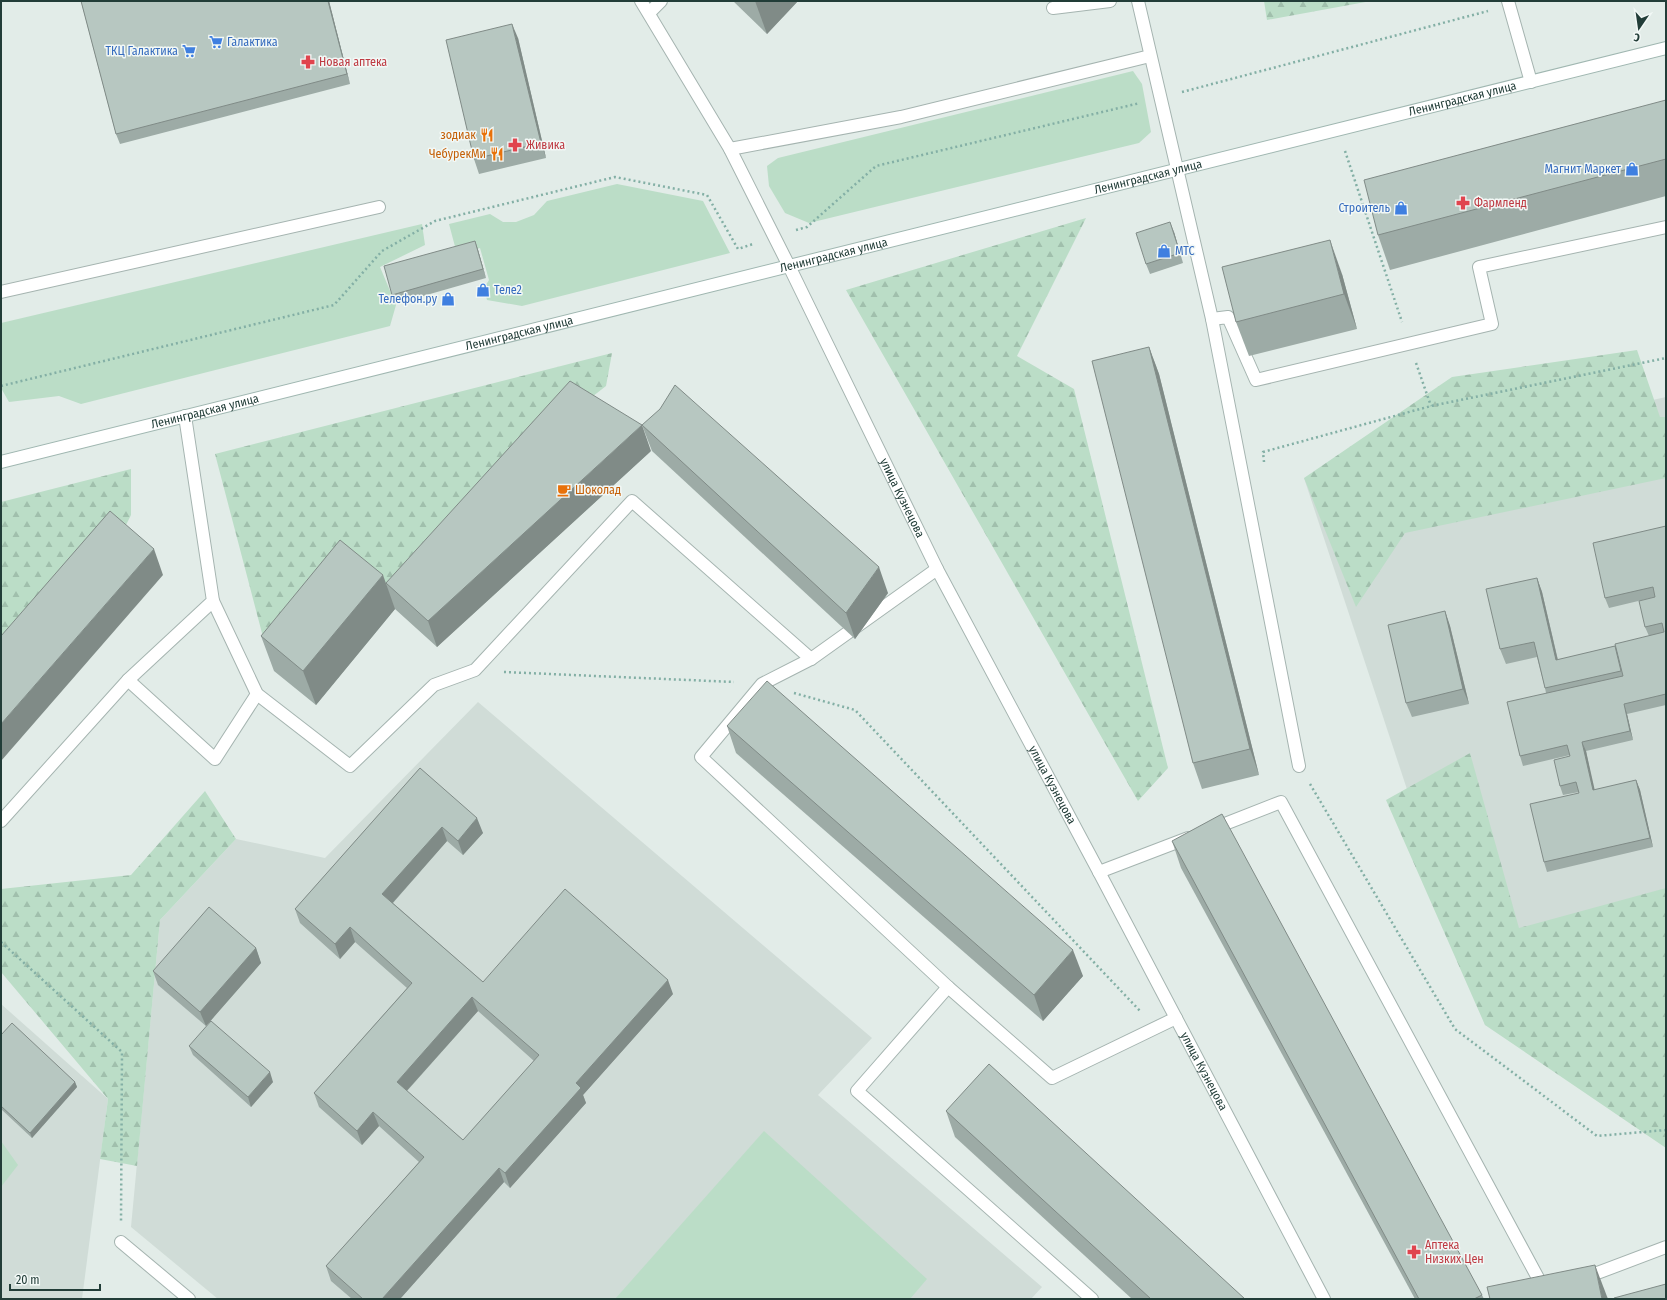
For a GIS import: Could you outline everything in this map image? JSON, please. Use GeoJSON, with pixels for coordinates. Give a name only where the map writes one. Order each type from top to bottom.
{"type":"FeatureCollection","features":[{"type":"Feature","properties":{"kind":"main road","name":"улица Кузнецова"},"geometry":{"type":"LineString","coordinates":[[641,1],[730,149],[937,569],[1099,872],[1324,1299]]}},
{"type":"Feature","properties":{"kind":"main road"},"geometry":{"type":"LineString","coordinates":[[649,13],[661,1]]}},
{"type":"Feature","properties":{"kind":"main road"},"geometry":{"type":"LineString","coordinates":[[1053,8],[1110,1]]}},
{"type":"Feature","properties":{"kind":"main road"},"geometry":{"type":"LineString","coordinates":[[1138,1],[1212,319],[1299,766]]}},
{"type":"Feature","properties":{"kind":"main road"},"geometry":{"type":"LineString","coordinates":[[1508,1],[1531,82]]}},
{"type":"Feature","properties":{"kind":"main road","name":"Ленинградская улица"},"geometry":{"type":"LineString","coordinates":[[1,462],[1666,48]]}},
{"type":"Feature","properties":{"kind":"main road"},"geometry":{"type":"LineString","coordinates":[[730,149],[901,117],[1150,56]]}},
{"type":"Feature","properties":{"kind":"main road"},"geometry":{"type":"LineString","coordinates":[[1,292],[379,206]]}},
{"type":"Feature","properties":{"kind":"main road"},"geometry":{"type":"LineString","coordinates":[[1212,319],[1228,317],[1256,380],[1492,324],[1479,267],[1666,227]]}},
{"type":"Feature","properties":{"kind":"main road"},"geometry":{"type":"LineString","coordinates":[[185,416],[213,601],[257,694],[350,766],[434,685],[475,670],[632,500],[811,658]]}},
{"type":"Feature","properties":{"kind":"main road"},"geometry":{"type":"LineString","coordinates":[[937,569],[811,658],[762,684],[701,757],[948,987],[1052,1078],[1176,1018]]}},
{"type":"Feature","properties":{"kind":"main road"},"geometry":{"type":"LineString","coordinates":[[1,821],[128,680],[213,601]]}},
{"type":"Feature","properties":{"kind":"main road"},"geometry":{"type":"LineString","coordinates":[[128,680],[215,759],[257,694]]}},
{"type":"Feature","properties":{"kind":"main road"},"geometry":{"type":"LineString","coordinates":[[1099,872],[1281,802],[1546,1292],[1553,1290]]}},
{"type":"Feature","properties":{"kind":"main road"},"geometry":{"type":"LineString","coordinates":[[948,987],[857,1091],[1092,1299]]}},
{"type":"Feature","properties":{"kind":"main road"},"geometry":{"type":"LineString","coordinates":[[122,1242],[189,1299]]}},
{"type":"Feature","properties":{"kind":"main road"},"geometry":{"type":"LineString","coordinates":[[1574,1282],[1666,1247]]}},
{"type":"Feature","properties":{"kind":"path"},"geometry":{"type":"LineString","coordinates":[[1338,130],[1431,406]]}},
{"type":"Feature","properties":{"kind":"path"},"geometry":{"type":"LineString","coordinates":[[1265,468],[1263,452],[1431,406],[1666,358]]}},
{"type":"Feature","properties":{"kind":"path"},"geometry":{"type":"LineString","coordinates":[[475,670],[762,684],[855,710],[1156,1028]]}},
{"type":"Feature","properties":{"kind":"path"},"geometry":{"type":"LineString","coordinates":[[1299,766],[1454,1030],[1597,1136],[1666,1130]]}},
{"type":"Feature","properties":{"kind":"path"},"geometry":{"type":"LineString","coordinates":[[1,942],[122,1052],[122,1242]]}},
{"type":"Feature","properties":{"kind":"shaded area"},"geometry":{"type":"Polygon","coordinates":[[[1666,397],[1666,1090],[1485,1025],[1304,478],[1666,397]]]}},
{"type":"Feature","properties":{"kind":"shaded area"},"geometry":{"type":"Polygon","coordinates":[[[478,702],[872,1038],[818,1095],[1042,1287],[1031,1299],[218,1299],[131,1227],[160,920],[236,839],[325,858],[478,702]]]}},
{"type":"Feature","properties":{"kind":"shaded area"},"geometry":{"type":"Polygon","coordinates":[[[1,1004],[108,1099],[82,1299],[1,1299],[1,1004]]]}},
{"type":"Feature","properties":{"kind":"green space"},"geometry":{"type":"Polygon","coordinates":[[[1264,1],[1371,1],[1267,20],[1264,1]]]}},
{"type":"Feature","properties":{"kind":"green space"},"geometry":{"type":"Polygon","coordinates":[[[1133,71],[1142,84],[1151,132],[1139,143],[809,223],[785,213],[769,186],[767,166],[778,158],[1133,71]]]}},
{"type":"Feature","properties":{"kind":"green space"},"geometry":{"type":"Polygon","coordinates":[[[617,184],[703,201],[730,253],[522,306],[487,300],[484,288],[489,280],[480,248],[457,254],[449,224],[490,214],[503,222],[516,222],[534,215],[547,201],[617,184]]]}},
{"type":"Feature","properties":{"kind":"green space"},"geometry":{"type":"Polygon","coordinates":[[[1086,218],[1017,356],[1074,389],[1168,768],[1138,801],[846,290],[1086,218]]]}},
{"type":"Feature","properties":{"kind":"green space"},"geometry":{"type":"Polygon","coordinates":[[[422,224],[425,245],[380,267],[396,305],[390,326],[81,404],[59,396],[9,402],[1,388],[1,323],[422,224]]]}},
{"type":"Feature","properties":{"kind":"green space"},"geometry":{"type":"Polygon","coordinates":[[[1637,350],[1660,417],[1666,417],[1666,478],[1405,533],[1356,607],[1304,478],[1452,377],[1637,350]]]}},
{"type":"Feature","properties":{"kind":"green space"},"geometry":{"type":"Polygon","coordinates":[[[612,353],[606,386],[579,407],[395,609],[263,637],[215,454],[612,353]]]}},
{"type":"Feature","properties":{"kind":"green space"},"geometry":{"type":"Polygon","coordinates":[[[131,469],[131,515],[120,537],[1,673],[1,502],[131,469]]]}},
{"type":"Feature","properties":{"kind":"green space"},"geometry":{"type":"Polygon","coordinates":[[[1470,753],[1519,928],[1666,888],[1666,1148],[1485,1025],[1386,800],[1470,753]]]}},
{"type":"Feature","properties":{"kind":"green space"},"geometry":{"type":"Polygon","coordinates":[[[205,791],[236,839],[160,920],[137,1166],[100,1159],[108,1099],[1,972],[1,889],[131,875],[205,791]]]}},
{"type":"Feature","properties":{"kind":"green space"},"geometry":{"type":"Polygon","coordinates":[[[764,1131],[927,1279],[910,1299],[615,1299],[764,1131]]]}},
{"type":"Feature","properties":{"kind":"green space"},"geometry":{"type":"Polygon","coordinates":[[[1,1141],[18,1165],[1,1187],[1,1141]]]}},
{"type":"Feature","properties":{"kind":"building","name":"Галактика"},"geometry":{"type":"Polygon","coordinates":[[[81,1],[328,1],[347,74],[116,134],[81,1]]]}},
{"type":"Feature","properties":{"kind":"building"},"geometry":{"type":"Polygon","coordinates":[[[512,24],[541,143],[474,159],[446,40],[512,24]]]}},
{"type":"Feature","properties":{"kind":"building"},"geometry":{"type":"Polygon","coordinates":[[[1666,100],[1666,159],[1378,235],[1364,180],[1666,100]]]}},
{"type":"Feature","properties":{"kind":"building"},"geometry":{"type":"Polygon","coordinates":[[[1170,222],[1180,253],[1146,264],[1136,233],[1170,222]]]}},
{"type":"Feature","properties":{"kind":"building"},"geometry":{"type":"Polygon","coordinates":[[[1330,240],[1344,294],[1236,322],[1222,267],[1330,240]]]}},
{"type":"Feature","properties":{"kind":"building"},"geometry":{"type":"Polygon","coordinates":[[[475,241],[483,269],[392,295],[384,266],[475,241]]]}},
{"type":"Feature","properties":{"kind":"building"},"geometry":{"type":"Polygon","coordinates":[[[1149,347],[1250,749],[1193,763],[1092,361],[1149,347]]]}},
{"type":"Feature","properties":{"kind":"building"},"geometry":{"type":"Polygon","coordinates":[[[570,381],[642,425],[428,621],[386,583],[570,381]]]}},
{"type":"Feature","properties":{"kind":"building"},"geometry":{"type":"Polygon","coordinates":[[[675,385],[879,567],[846,613],[642,425],[660,409],[675,385]]]}},
{"type":"Feature","properties":{"kind":"building"},"geometry":{"type":"Polygon","coordinates":[[[110,511],[154,549],[1,724],[1,636],[110,511]]]}},
{"type":"Feature","properties":{"kind":"building"},"geometry":{"type":"Polygon","coordinates":[[[1666,526],[1666,694],[1624,704],[1630,731],[1582,742],[1593,790],[1636,780],[1650,838],[1544,862],[1530,804],[1579,793],[1576,782],[1560,786],[1554,760],[1570,756],[1567,745],[1520,756],[1507,702],[1623,676],[1615,644],[1664,632],[1662,623],[1645,627],[1639,601],[1655,597],[1653,587],[1605,598],[1593,543],[1666,526]]]}},
{"type":"Feature","properties":{"kind":"building"},"geometry":{"type":"Polygon","coordinates":[[[340,540],[383,575],[303,671],[261,636],[340,540]]]}},
{"type":"Feature","properties":{"kind":"building"},"geometry":{"type":"Polygon","coordinates":[[[1537,578],[1556,660],[1615,646],[1621,671],[1545,688],[1534,642],[1500,649],[1486,589],[1537,578]]]}},
{"type":"Feature","properties":{"kind":"building"},"geometry":{"type":"Polygon","coordinates":[[[1445,611],[1463,689],[1406,703],[1388,625],[1445,611]]]}},
{"type":"Feature","properties":{"kind":"building"},"geometry":{"type":"Polygon","coordinates":[[[767,681],[1073,950],[1034,995],[727,726],[767,681]]]}},
{"type":"Feature","properties":{"kind":"building"},"geometry":{"type":"Polygon","coordinates":[[[420,768],[477,818],[458,841],[442,827],[382,894],[483,982],[565,889],[668,980],[576,1083],[581,1088],[505,1173],[499,1168],[382,1299],[363,1299],[326,1266],[424,1157],[373,1112],[357,1131],[314,1093],[412,983],[350,927],[335,944],[295,909],[420,768]],[[472,997],[397,1082],[463,1140],[539,1055],[472,997]]]}},
{"type":"Feature","properties":{"kind":"building"},"geometry":{"type":"Polygon","coordinates":[[[1222,814],[1482,1295],[1474,1299],[1419,1299],[1172,841],[1222,814]]]}},
{"type":"Feature","properties":{"kind":"building"},"geometry":{"type":"Polygon","coordinates":[[[209,907],[256,948],[200,1012],[153,971],[209,907]]]}},
{"type":"Feature","properties":{"kind":"building"},"geometry":{"type":"Polygon","coordinates":[[[211,1021],[270,1072],[248,1097],[189,1046],[211,1021]]]}},
{"type":"Feature","properties":{"kind":"building"},"geometry":{"type":"Polygon","coordinates":[[[12,1023],[75,1082],[30,1133],[1,1106],[1,1035],[12,1023]]]}},
{"type":"Feature","properties":{"kind":"building"},"geometry":{"type":"Polygon","coordinates":[[[989,1064],[1245,1299],[1151,1299],[946,1111],[989,1064]]]}},
{"type":"Feature","properties":{"kind":"building"},"geometry":{"type":"Polygon","coordinates":[[[1595,1265],[1602,1299],[1490,1299],[1487,1287],[1595,1265]]]}},
{"type":"Feature","properties":{"kind":"building"},"geometry":{"type":"Polygon","coordinates":[[[1666,1284],[1666,1299],[1614,1299],[1614,1298],[1666,1284]]]}},
{"type":"Feature","properties":{"kind":"place","name":"Галактика"},"geometry":{"type":"Point","coordinates":[216,42]}},
{"type":"Feature","properties":{"kind":"place","name":"ТКЦ Галактика"},"geometry":{"type":"Point","coordinates":[189,51]}},
{"type":"Feature","properties":{"kind":"place","name":"Новая аптека"},"geometry":{"type":"Point","coordinates":[308,62]}},
{"type":"Feature","properties":{"kind":"place","name":"зодиак"},"geometry":{"type":"Point","coordinates":[487,135]}},
{"type":"Feature","properties":{"kind":"place","name":"Живика"},"geometry":{"type":"Point","coordinates":[515,145]}},
{"type":"Feature","properties":{"kind":"place","name":"ЧебурекМи"},"geometry":{"type":"Point","coordinates":[497,154]}},
{"type":"Feature","properties":{"kind":"place","name":"Магнит Маркет"},"geometry":{"type":"Point","coordinates":[1632,169]}},
{"type":"Feature","properties":{"kind":"place","name":"Фармленд"},"geometry":{"type":"Point","coordinates":[1463,203]}},
{"type":"Feature","properties":{"kind":"place","name":"Строитель"},"geometry":{"type":"Point","coordinates":[1401,208]}},
{"type":"Feature","properties":{"kind":"place","name":"МТС"},"geometry":{"type":"Point","coordinates":[1164,251]}},
{"type":"Feature","properties":{"kind":"place","name":"Теле2"},"geometry":{"type":"Point","coordinates":[483,290]}},
{"type":"Feature","properties":{"kind":"place","name":"Телефон.ру"},"geometry":{"type":"Point","coordinates":[448,299]}},
{"type":"Feature","properties":{"kind":"place","name":"Шоколад"},"geometry":{"type":"Point","coordinates":[564,490]}},
{"type":"Feature","properties":{"kind":"place","name":"Аптека Низких Цен"},"geometry":{"type":"Point","coordinates":[1414,1252]}}]}
